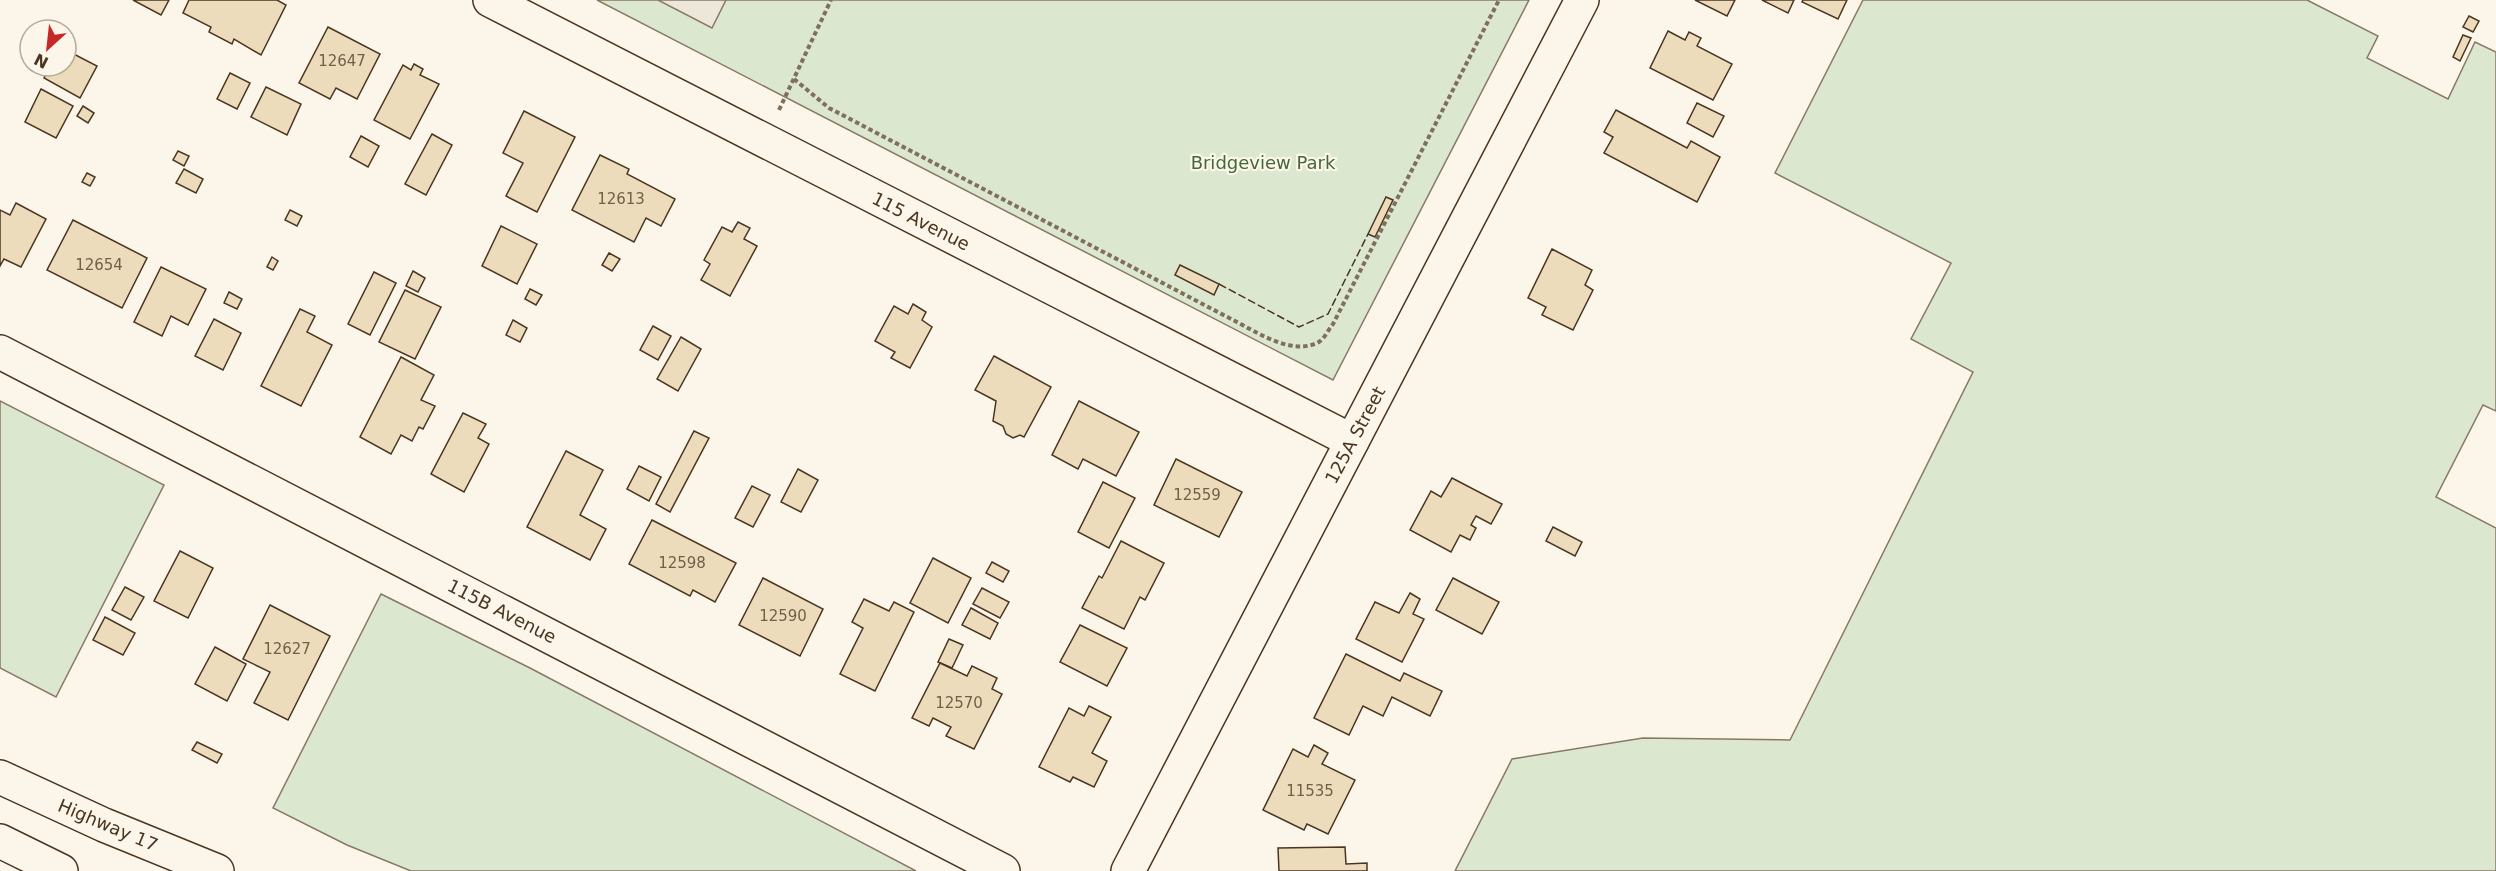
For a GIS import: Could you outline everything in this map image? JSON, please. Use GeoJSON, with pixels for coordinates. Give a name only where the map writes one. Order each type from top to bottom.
{"type":"FeatureCollection","features":[{"type":"Feature","properties":{"kind":"main road","name":"115 Avenue"},"geometry":{"type":"LineString","coordinates":[[490,0],[1352,441]]}},
{"type":"Feature","properties":{"kind":"main road","name":"125A Street"},"geometry":{"type":"LineString","coordinates":[[1128,871],[1582,0]]}},
{"type":"Feature","properties":{"kind":"main road","name":"115B Avenue"},"geometry":{"type":"LineString","coordinates":[[0,352],[1003,871]]}},
{"type":"Feature","properties":{"kind":"main road","name":"Highway 17"},"geometry":{"type":"LineString","coordinates":[[0,777],[104,825],[217,871]]}},
{"type":"Feature","properties":{"kind":"main road"},"geometry":{"type":"LineString","coordinates":[[0,841],[62,871]]}},
{"type":"Feature","properties":{"kind":"path"},"geometry":{"type":"LineString","coordinates":[[831,0],[794,79],[817,100],[871,131],[1260,334],[1287,344],[1305,346],[1320,342],[1333,324],[1499,0]]}},
{"type":"Feature","properties":{"kind":"green space","name":"Bridgeview Park"},"geometry":{"type":"Polygon","coordinates":[[[597,0],[1529,0],[1333,380],[597,0]]]}},
{"type":"Feature","properties":{"kind":"green space"},"geometry":{"type":"Polygon","coordinates":[[[1863,0],[2307,0],[2378,36],[2367,58],[2448,99],[2475,42],[2496,52],[2496,411],[2483,405],[2436,497],[2496,528],[2496,871],[1455,871],[1512,759],[1643,738],[1790,740],[1973,372],[1911,339],[1951,263],[1775,173],[1863,0]]]}},
{"type":"Feature","properties":{"kind":"green space"},"geometry":{"type":"Polygon","coordinates":[[[0,401],[164,485],[56,697],[0,668],[0,401]]]}},
{"type":"Feature","properties":{"kind":"green space"},"geometry":{"type":"Polygon","coordinates":[[[381,594],[530,668],[916,871],[411,871],[347,845],[273,808],[381,594]]]}},
{"type":"Feature","properties":{"kind":"shaded area"},"geometry":{"type":"Polygon","coordinates":[[[658,0],[726,0],[712,28],[658,0]]]}},
{"type":"Feature","properties":{"kind":"building"},"geometry":{"type":"Polygon","coordinates":[[[133,0],[169,0],[161,15],[133,0]]]}},
{"type":"Feature","properties":{"kind":"building"},"geometry":{"type":"Polygon","coordinates":[[[189,0],[277,0],[286,5],[261,55],[234,39],[232,44],[209,32],[211,27],[183,13],[189,0]]]}},
{"type":"Feature","properties":{"kind":"building"},"geometry":{"type":"Polygon","coordinates":[[[1695,0],[1735,0],[1727,16],[1695,0]]]}},
{"type":"Feature","properties":{"kind":"building"},"geometry":{"type":"Polygon","coordinates":[[[1762,0],[1794,0],[1788,13],[1762,0]]]}},
{"type":"Feature","properties":{"kind":"building"},"geometry":{"type":"Polygon","coordinates":[[[1803,0],[1847,0],[1838,19],[1802,2],[1803,0]]]}},
{"type":"Feature","properties":{"kind":"building"},"geometry":{"type":"Polygon","coordinates":[[[2469,16],[2479,21],[2473,32],[2463,27],[2469,16]]]}},
{"type":"Feature","properties":{"kind":"building"},"geometry":{"type":"Polygon","coordinates":[[[328,27],[380,54],[357,99],[336,88],[330,99],[299,83],[328,27]]]}},
{"type":"Feature","properties":{"kind":"building"},"geometry":{"type":"Polygon","coordinates":[[[1668,31],[1685,40],[1689,32],[1701,38],[1697,46],[1732,64],[1713,100],[1650,68],[1668,31]]]}},
{"type":"Feature","properties":{"kind":"building"},"geometry":{"type":"Polygon","coordinates":[[[2463,35],[2471,38],[2460,61],[2453,57],[2463,35]]]}},
{"type":"Feature","properties":{"kind":"building"},"geometry":{"type":"Polygon","coordinates":[[[78,56],[97,66],[80,98],[44,78],[78,78],[78,56]]]}},
{"type":"Feature","properties":{"kind":"building"},"geometry":{"type":"Polygon","coordinates":[[[414,64],[423,69],[420,75],[439,84],[410,139],[374,120],[403,65],[411,70],[414,64]]]}},
{"type":"Feature","properties":{"kind":"building"},"geometry":{"type":"Polygon","coordinates":[[[230,73],[250,83],[237,109],[217,99],[230,73]]]}},
{"type":"Feature","properties":{"kind":"building"},"geometry":{"type":"Polygon","coordinates":[[[266,87],[301,104],[287,135],[251,117],[266,87]]]}},
{"type":"Feature","properties":{"kind":"building"},"geometry":{"type":"Polygon","coordinates":[[[41,89],[73,106],[56,138],[25,122],[41,89]]]}},
{"type":"Feature","properties":{"kind":"building"},"geometry":{"type":"Polygon","coordinates":[[[1697,103],[1724,116],[1713,137],[1687,123],[1697,103]]]}},
{"type":"Feature","properties":{"kind":"building"},"geometry":{"type":"Polygon","coordinates":[[[83,106],[94,113],[88,123],[77,116],[83,106]]]}},
{"type":"Feature","properties":{"kind":"building"},"geometry":{"type":"Polygon","coordinates":[[[1616,110],[1687,148],[1691,141],[1720,157],[1697,202],[1604,153],[1613,137],[1604,132],[1616,110]]]}},
{"type":"Feature","properties":{"kind":"building"},"geometry":{"type":"Polygon","coordinates":[[[524,111],[575,137],[537,212],[506,196],[523,163],[503,153],[524,111]]]}},
{"type":"Feature","properties":{"kind":"building"},"geometry":{"type":"Polygon","coordinates":[[[432,134],[452,145],[426,195],[405,184],[432,134]]]}},
{"type":"Feature","properties":{"kind":"building"},"geometry":{"type":"Polygon","coordinates":[[[361,136],[379,146],[368,167],[350,157],[361,136]]]}},
{"type":"Feature","properties":{"kind":"building"},"geometry":{"type":"Polygon","coordinates":[[[178,151],[189,156],[184,166],[173,160],[178,151]]]}},
{"type":"Feature","properties":{"kind":"building"},"geometry":{"type":"Polygon","coordinates":[[[600,155],[629,169],[627,174],[675,199],[661,226],[646,218],[634,242],[572,210],[600,155]]]}},
{"type":"Feature","properties":{"kind":"building"},"geometry":{"type":"Polygon","coordinates":[[[184,169],[203,179],[196,193],[176,183],[184,169]]]}},
{"type":"Feature","properties":{"kind":"building"},"geometry":{"type":"Polygon","coordinates":[[[87,173],[95,177],[90,186],[82,182],[87,173]]]}},
{"type":"Feature","properties":{"kind":"building"},"geometry":{"type":"Polygon","coordinates":[[[1386,197],[1393,200],[1375,237],[1368,234],[1386,197]]]}},
{"type":"Feature","properties":{"kind":"building"},"geometry":{"type":"Polygon","coordinates":[[[16,203],[46,219],[21,267],[4,259],[0,266],[0,210],[10,215],[16,203]]]}},
{"type":"Feature","properties":{"kind":"building"},"geometry":{"type":"Polygon","coordinates":[[[290,210],[302,216],[297,226],[285,220],[290,210]]]}},
{"type":"Feature","properties":{"kind":"building"},"geometry":{"type":"Polygon","coordinates":[[[73,220],[147,258],[122,308],[47,270],[73,220]]]}},
{"type":"Feature","properties":{"kind":"building"},"geometry":{"type":"Polygon","coordinates":[[[738,222],[750,228],[744,239],[757,246],[730,296],[701,280],[710,264],[704,260],[722,227],[732,232],[738,222]]]}},
{"type":"Feature","properties":{"kind":"building"},"geometry":{"type":"Polygon","coordinates":[[[501,226],[537,244],[517,284],[482,266],[501,226]]]}},
{"type":"Feature","properties":{"kind":"building"},"geometry":{"type":"Polygon","coordinates":[[[1552,249],[1592,270],[1585,285],[1593,290],[1573,330],[1542,315],[1546,307],[1528,298],[1552,249]]]}},
{"type":"Feature","properties":{"kind":"building"},"geometry":{"type":"Polygon","coordinates":[[[609,253],[620,259],[612,271],[602,265],[609,253]]]}},
{"type":"Feature","properties":{"kind":"building"},"geometry":{"type":"Polygon","coordinates":[[[272,257],[278,261],[273,270],[267,267],[272,257]]]}},
{"type":"Feature","properties":{"kind":"building"},"geometry":{"type":"Polygon","coordinates":[[[1180,265],[1219,284],[1214,295],[1175,275],[1180,265]]]}},
{"type":"Feature","properties":{"kind":"building"},"geometry":{"type":"Polygon","coordinates":[[[161,267],[206,289],[188,325],[171,316],[162,336],[134,322],[161,267]]]}},
{"type":"Feature","properties":{"kind":"building"},"geometry":{"type":"Polygon","coordinates":[[[413,271],[425,278],[418,292],[406,286],[413,271]]]}},
{"type":"Feature","properties":{"kind":"building"},"geometry":{"type":"Polygon","coordinates":[[[374,272],[396,283],[370,335],[348,324],[374,272]]]}},
{"type":"Feature","properties":{"kind":"building"},"geometry":{"type":"Polygon","coordinates":[[[530,289],[542,295],[536,305],[525,299],[530,289]]]}},
{"type":"Feature","properties":{"kind":"building"},"geometry":{"type":"Polygon","coordinates":[[[405,290],[441,307],[415,359],[379,342],[405,290]]]}},
{"type":"Feature","properties":{"kind":"building"},"geometry":{"type":"Polygon","coordinates":[[[229,292],[242,299],[237,309],[224,303],[229,292]]]}},
{"type":"Feature","properties":{"kind":"building"},"geometry":{"type":"Polygon","coordinates":[[[913,304],[926,312],[922,320],[932,327],[910,368],[891,358],[895,352],[875,341],[894,306],[908,314],[913,304]]]}},
{"type":"Feature","properties":{"kind":"building"},"geometry":{"type":"Polygon","coordinates":[[[300,309],[315,316],[307,332],[332,345],[301,406],[261,386],[300,309]]]}},
{"type":"Feature","properties":{"kind":"building"},"geometry":{"type":"Polygon","coordinates":[[[214,319],[241,333],[223,370],[195,356],[214,319]]]}},
{"type":"Feature","properties":{"kind":"building"},"geometry":{"type":"Polygon","coordinates":[[[513,320],[527,328],[520,342],[506,335],[513,320]]]}},
{"type":"Feature","properties":{"kind":"building"},"geometry":{"type":"Polygon","coordinates":[[[653,326],[671,336],[658,360],[640,350],[653,326]]]}},
{"type":"Feature","properties":{"kind":"building"},"geometry":{"type":"Polygon","coordinates":[[[681,337],[701,349],[678,391],[657,379],[681,337]]]}},
{"type":"Feature","properties":{"kind":"building"},"geometry":{"type":"Polygon","coordinates":[[[994,356],[1051,387],[1024,437],[1020,435],[1013,438],[1006,434],[1003,426],[993,421],[996,401],[975,390],[994,356]]]}},
{"type":"Feature","properties":{"kind":"building"},"geometry":{"type":"Polygon","coordinates":[[[401,357],[434,375],[421,400],[435,406],[423,429],[419,427],[412,441],[401,435],[391,454],[360,437],[401,357]]]}},
{"type":"Feature","properties":{"kind":"building"},"geometry":{"type":"Polygon","coordinates":[[[1079,401],[1139,432],[1116,476],[1083,459],[1078,469],[1052,455],[1079,401]]]}},
{"type":"Feature","properties":{"kind":"building"},"geometry":{"type":"Polygon","coordinates":[[[463,413],[486,424],[478,438],[489,444],[464,492],[431,474],[463,413]]]}},
{"type":"Feature","properties":{"kind":"building"},"geometry":{"type":"Polygon","coordinates":[[[694,431],[709,438],[670,512],[656,504],[694,431]]]}},
{"type":"Feature","properties":{"kind":"building"},"geometry":{"type":"Polygon","coordinates":[[[566,451],[603,470],[580,515],[606,529],[590,560],[527,527],[566,451]]]}},
{"type":"Feature","properties":{"kind":"building"},"geometry":{"type":"Polygon","coordinates":[[[1176,459],[1242,492],[1219,537],[1154,505],[1176,459]]]}},
{"type":"Feature","properties":{"kind":"building"},"geometry":{"type":"Polygon","coordinates":[[[639,466],[661,477],[649,501],[627,489],[639,466]]]}},
{"type":"Feature","properties":{"kind":"building"},"geometry":{"type":"Polygon","coordinates":[[[798,469],[818,480],[801,512],[781,502],[798,469]]]}},
{"type":"Feature","properties":{"kind":"building"},"geometry":{"type":"Polygon","coordinates":[[[1452,478],[1502,504],[1491,524],[1476,516],[1471,525],[1476,528],[1470,540],[1460,535],[1451,552],[1410,530],[1431,491],[1441,497],[1452,478]]]}},
{"type":"Feature","properties":{"kind":"building"},"geometry":{"type":"Polygon","coordinates":[[[1103,482],[1135,498],[1109,548],[1078,532],[1103,482]]]}},
{"type":"Feature","properties":{"kind":"building"},"geometry":{"type":"Polygon","coordinates":[[[752,486],[770,495],[753,527],[735,518],[752,486]]]}},
{"type":"Feature","properties":{"kind":"building"},"geometry":{"type":"Polygon","coordinates":[[[652,520],[736,563],[715,602],[693,590],[690,596],[629,564],[652,520]]]}},
{"type":"Feature","properties":{"kind":"building"},"geometry":{"type":"Polygon","coordinates":[[[1553,527],[1582,542],[1575,556],[1546,541],[1553,527]]]}},
{"type":"Feature","properties":{"kind":"building"},"geometry":{"type":"Polygon","coordinates":[[[1121,541],[1164,563],[1145,600],[1140,597],[1124,629],[1082,608],[1099,576],[1102,578],[1121,541]]]}},
{"type":"Feature","properties":{"kind":"building"},"geometry":{"type":"Polygon","coordinates":[[[180,551],[213,568],[188,618],[154,601],[180,551]]]}},
{"type":"Feature","properties":{"kind":"building"},"geometry":{"type":"Polygon","coordinates":[[[933,558],[971,578],[948,623],[910,603],[933,558]]]}},
{"type":"Feature","properties":{"kind":"building"},"geometry":{"type":"Polygon","coordinates":[[[992,562],[1009,571],[1003,582],[986,573],[992,562]]]}},
{"type":"Feature","properties":{"kind":"building"},"geometry":{"type":"Polygon","coordinates":[[[763,578],[823,609],[800,656],[739,625],[763,578]]]}},
{"type":"Feature","properties":{"kind":"building"},"geometry":{"type":"Polygon","coordinates":[[[1453,578],[1499,602],[1482,634],[1436,610],[1453,578]]]}},
{"type":"Feature","properties":{"kind":"building"},"geometry":{"type":"Polygon","coordinates":[[[125,587],[144,597],[131,620],[112,610],[125,587]]]}},
{"type":"Feature","properties":{"kind":"building"},"geometry":{"type":"Polygon","coordinates":[[[982,588],[1009,602],[1000,618],[973,604],[982,588]]]}},
{"type":"Feature","properties":{"kind":"building"},"geometry":{"type":"Polygon","coordinates":[[[1410,593],[1420,599],[1413,614],[1424,619],[1402,662],[1356,639],[1375,602],[1399,613],[1410,593]]]}},
{"type":"Feature","properties":{"kind":"building"},"geometry":{"type":"Polygon","coordinates":[[[864,599],[889,611],[894,602],[914,612],[875,691],[840,674],[863,628],[852,622],[864,599]]]}},
{"type":"Feature","properties":{"kind":"building"},"geometry":{"type":"Polygon","coordinates":[[[270,605],[330,636],[288,720],[254,703],[270,672],[243,659],[270,605]]]}},
{"type":"Feature","properties":{"kind":"building"},"geometry":{"type":"Polygon","coordinates":[[[971,608],[998,623],[990,639],[962,625],[971,608]]]}},
{"type":"Feature","properties":{"kind":"building"},"geometry":{"type":"Polygon","coordinates":[[[105,617],[135,633],[123,655],[93,640],[105,617]]]}},
{"type":"Feature","properties":{"kind":"building"},"geometry":{"type":"Polygon","coordinates":[[[1080,625],[1127,648],[1107,686],[1060,662],[1080,625]]]}},
{"type":"Feature","properties":{"kind":"building"},"geometry":{"type":"Polygon","coordinates":[[[949,639],[963,645],[952,668],[938,662],[949,639]]]}},
{"type":"Feature","properties":{"kind":"building"},"geometry":{"type":"Polygon","coordinates":[[[215,647],[246,664],[227,701],[195,684],[215,647]]]}},
{"type":"Feature","properties":{"kind":"building"},"geometry":{"type":"Polygon","coordinates":[[[1346,654],[1400,681],[1404,673],[1442,691],[1430,716],[1392,697],[1383,716],[1363,706],[1349,735],[1314,718],[1346,654]]]}},
{"type":"Feature","properties":{"kind":"building"},"geometry":{"type":"Polygon","coordinates":[[[940,663],[967,676],[972,666],[997,678],[992,689],[1002,694],[974,749],[946,736],[951,727],[933,718],[929,726],[912,718],[940,663]]]}},
{"type":"Feature","properties":{"kind":"building"},"geometry":{"type":"Polygon","coordinates":[[[1089,706],[1111,717],[1092,753],[1107,761],[1094,787],[1073,777],[1070,782],[1039,767],[1069,708],[1084,716],[1089,706]]]}},
{"type":"Feature","properties":{"kind":"building"},"geometry":{"type":"Polygon","coordinates":[[[197,742],[222,754],[217,763],[192,750],[197,742]]]}},
{"type":"Feature","properties":{"kind":"building"},"geometry":{"type":"Polygon","coordinates":[[[1314,745],[1328,753],[1322,764],[1355,780],[1328,834],[1307,824],[1304,830],[1263,810],[1293,749],[1308,757],[1314,745]]]}},
{"type":"Feature","properties":{"kind":"building"},"geometry":{"type":"Polygon","coordinates":[[[1345,847],[1346,864],[1367,863],[1367,871],[1279,871],[1278,848],[1345,847]]]}},
{"type":"Feature","properties":{"kind":"fence"},"geometry":{"type":"LineString","coordinates":[[1219,284],[1299,327],[1328,314],[1368,234]]}}]}
